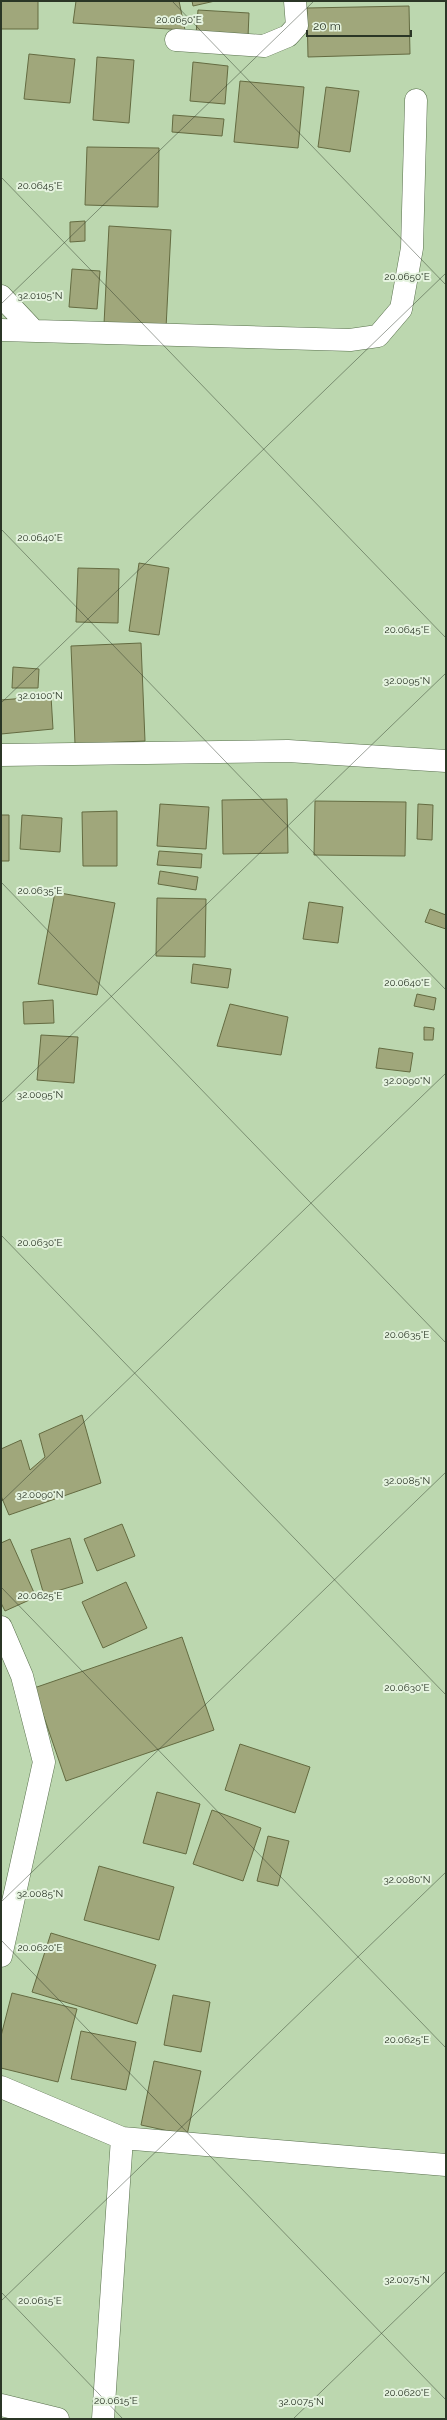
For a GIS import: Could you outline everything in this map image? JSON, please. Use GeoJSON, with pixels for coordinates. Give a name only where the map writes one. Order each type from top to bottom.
{"type":"FeatureCollection","features":[{"type":"Feature","properties":{"kind":"street"},"geometry":{"type":"LineString","coordinates":[[176,40],[264,46],[288,36],[297,26],[295,1]]}},
{"type":"Feature","properties":{"kind":"street"},"geometry":{"type":"LineString","coordinates":[[1,330],[350,340],[378,336],[401,309],[412,248],[416,100]]}},
{"type":"Feature","properties":{"kind":"street"},"geometry":{"type":"LineString","coordinates":[[1,296],[33,330]]}},
{"type":"Feature","properties":{"kind":"street"},"geometry":{"type":"LineString","coordinates":[[1,755],[288,750],[446,760]]}},
{"type":"Feature","properties":{"kind":"street"},"geometry":{"type":"LineString","coordinates":[[1,1627],[22,1676],[44,1762],[1,1956]]}},
{"type":"Feature","properties":{"kind":"street"},"geometry":{"type":"LineString","coordinates":[[1,2087],[122,2138],[446,2165]]}},
{"type":"Feature","properties":{"kind":"street"},"geometry":{"type":"LineString","coordinates":[[103,2419],[122,2138]]}},
{"type":"Feature","properties":{"kind":"street"},"geometry":{"type":"LineString","coordinates":[[1,2405],[58,2419]]}},
{"type":"Feature","properties":{"kind":"building"},"geometry":{"type":"Polygon","coordinates":[[[1,1],[38,1],[38,29],[1,29],[1,1]]]}},
{"type":"Feature","properties":{"kind":"building"},"geometry":{"type":"Polygon","coordinates":[[[76,1],[179,1],[185,30],[73,23],[76,1]]]}},
{"type":"Feature","properties":{"kind":"building"},"geometry":{"type":"Polygon","coordinates":[[[192,1],[215,1],[193,6],[192,1]]]}},
{"type":"Feature","properties":{"kind":"building"},"geometry":{"type":"Polygon","coordinates":[[[409,6],[410,54],[308,57],[307,8],[409,6]]]}},
{"type":"Feature","properties":{"kind":"building"},"geometry":{"type":"Polygon","coordinates":[[[198,10],[249,13],[248,37],[196,34],[198,10]]]}},
{"type":"Feature","properties":{"kind":"building"},"geometry":{"type":"Polygon","coordinates":[[[29,54],[75,59],[70,103],[24,99],[29,54]]]}},
{"type":"Feature","properties":{"kind":"building"},"geometry":{"type":"Polygon","coordinates":[[[97,57],[134,60],[129,123],[93,120],[97,57]]]}},
{"type":"Feature","properties":{"kind":"building"},"geometry":{"type":"Polygon","coordinates":[[[193,62],[228,66],[225,104],[190,101],[193,62]]]}},
{"type":"Feature","properties":{"kind":"building"},"geometry":{"type":"Polygon","coordinates":[[[240,81],[304,87],[298,148],[234,142],[240,81]]]}},
{"type":"Feature","properties":{"kind":"building"},"geometry":{"type":"Polygon","coordinates":[[[326,87],[359,91],[350,152],[318,147],[326,87]]]}},
{"type":"Feature","properties":{"kind":"building"},"geometry":{"type":"Polygon","coordinates":[[[173,115],[224,119],[222,136],[172,132],[173,115]]]}},
{"type":"Feature","properties":{"kind":"building"},"geometry":{"type":"Polygon","coordinates":[[[87,147],[159,148],[158,207],[85,205],[87,147]]]}},
{"type":"Feature","properties":{"kind":"building"},"geometry":{"type":"Polygon","coordinates":[[[85,221],[85,241],[70,242],[70,222],[85,221]]]}},
{"type":"Feature","properties":{"kind":"building"},"geometry":{"type":"Polygon","coordinates":[[[109,226],[171,230],[166,328],[104,324],[109,226]]]}},
{"type":"Feature","properties":{"kind":"building"},"geometry":{"type":"Polygon","coordinates":[[[72,269],[100,271],[97,309],[69,307],[72,269]]]}},
{"type":"Feature","properties":{"kind":"building"},"geometry":{"type":"Polygon","coordinates":[[[139,563],[169,568],[159,635],[129,631],[139,563]]]}},
{"type":"Feature","properties":{"kind":"building"},"geometry":{"type":"Polygon","coordinates":[[[78,568],[119,569],[118,623],[76,622],[78,568]]]}},
{"type":"Feature","properties":{"kind":"building"},"geometry":{"type":"Polygon","coordinates":[[[141,643],[145,741],[75,744],[71,646],[141,643]]]}},
{"type":"Feature","properties":{"kind":"building"},"geometry":{"type":"Polygon","coordinates":[[[13,667],[39,669],[38,688],[12,688],[13,667]]]}},
{"type":"Feature","properties":{"kind":"building"},"geometry":{"type":"Polygon","coordinates":[[[51,696],[53,729],[1,734],[1,700],[51,696]]]}},
{"type":"Feature","properties":{"kind":"building"},"geometry":{"type":"Polygon","coordinates":[[[287,799],[288,853],[223,854],[222,800],[287,799]]]}},
{"type":"Feature","properties":{"kind":"building"},"geometry":{"type":"Polygon","coordinates":[[[315,801],[406,802],[405,856],[314,855],[315,801]]]}},
{"type":"Feature","properties":{"kind":"building"},"geometry":{"type":"Polygon","coordinates":[[[160,804],[209,807],[206,849],[157,846],[160,804]]]}},
{"type":"Feature","properties":{"kind":"building"},"geometry":{"type":"Polygon","coordinates":[[[418,804],[433,805],[432,840],[417,839],[418,804]]]}},
{"type":"Feature","properties":{"kind":"building"},"geometry":{"type":"Polygon","coordinates":[[[117,811],[117,866],[83,866],[82,812],[117,811]]]}},
{"type":"Feature","properties":{"kind":"building"},"geometry":{"type":"Polygon","coordinates":[[[1,815],[9,815],[9,861],[1,861],[1,815]]]}},
{"type":"Feature","properties":{"kind":"building"},"geometry":{"type":"Polygon","coordinates":[[[22,815],[62,818],[60,852],[20,849],[22,815]]]}},
{"type":"Feature","properties":{"kind":"building"},"geometry":{"type":"Polygon","coordinates":[[[159,851],[202,854],[201,868],[157,865],[159,851]]]}},
{"type":"Feature","properties":{"kind":"building"},"geometry":{"type":"Polygon","coordinates":[[[160,871],[198,877],[196,890],[158,884],[160,871]]]}},
{"type":"Feature","properties":{"kind":"building"},"geometry":{"type":"Polygon","coordinates":[[[55,892],[115,903],[97,995],[38,984],[55,892]]]}},
{"type":"Feature","properties":{"kind":"building"},"geometry":{"type":"Polygon","coordinates":[[[157,898],[206,899],[205,957],[156,956],[157,898]]]}},
{"type":"Feature","properties":{"kind":"building"},"geometry":{"type":"Polygon","coordinates":[[[309,902],[343,907],[338,943],[303,939],[309,902]]]}},
{"type":"Feature","properties":{"kind":"building"},"geometry":{"type":"Polygon","coordinates":[[[430,909],[446,915],[446,929],[425,922],[430,909]]]}},
{"type":"Feature","properties":{"kind":"building"},"geometry":{"type":"Polygon","coordinates":[[[193,964],[231,969],[228,988],[191,983],[193,964]]]}},
{"type":"Feature","properties":{"kind":"building"},"geometry":{"type":"Polygon","coordinates":[[[417,994],[436,998],[434,1010],[414,1006],[417,994]]]}},
{"type":"Feature","properties":{"kind":"building"},"geometry":{"type":"Polygon","coordinates":[[[53,1000],[54,1023],[24,1024],[23,1002],[53,1000]]]}},
{"type":"Feature","properties":{"kind":"building"},"geometry":{"type":"Polygon","coordinates":[[[230,1004],[288,1017],[281,1055],[217,1046],[230,1004]]]}},
{"type":"Feature","properties":{"kind":"building"},"geometry":{"type":"Polygon","coordinates":[[[424,1027],[434,1028],[433,1040],[424,1040],[424,1027]]]}},
{"type":"Feature","properties":{"kind":"building"},"geometry":{"type":"Polygon","coordinates":[[[41,1035],[78,1037],[74,1083],[37,1080],[41,1035]]]}},
{"type":"Feature","properties":{"kind":"building"},"geometry":{"type":"Polygon","coordinates":[[[379,1048],[413,1053],[410,1072],[376,1068],[379,1048]]]}},
{"type":"Feature","properties":{"kind":"building"},"geometry":{"type":"Polygon","coordinates":[[[82,1415],[101,1483],[9,1515],[1,1496],[1,1449],[21,1440],[30,1470],[45,1457],[39,1434],[82,1415]]]}},
{"type":"Feature","properties":{"kind":"building"},"geometry":{"type":"Polygon","coordinates":[[[122,1524],[135,1556],[97,1571],[84,1539],[122,1524]]]}},
{"type":"Feature","properties":{"kind":"building"},"geometry":{"type":"Polygon","coordinates":[[[70,1538],[83,1583],[44,1595],[31,1550],[70,1538]]]}},
{"type":"Feature","properties":{"kind":"building"},"geometry":{"type":"Polygon","coordinates":[[[10,1539],[36,1597],[5,1611],[1,1603],[1,1543],[10,1539]]]}},
{"type":"Feature","properties":{"kind":"building"},"geometry":{"type":"Polygon","coordinates":[[[126,1582],[147,1628],[103,1648],[82,1602],[126,1582]]]}},
{"type":"Feature","properties":{"kind":"building"},"geometry":{"type":"Polygon","coordinates":[[[182,1637],[214,1730],[66,1781],[34,1688],[182,1637]]]}},
{"type":"Feature","properties":{"kind":"building"},"geometry":{"type":"Polygon","coordinates":[[[240,1744],[310,1767],[295,1813],[225,1790],[240,1744]]]}},
{"type":"Feature","properties":{"kind":"building"},"geometry":{"type":"Polygon","coordinates":[[[157,1792],[200,1804],[186,1854],[143,1843],[157,1792]]]}},
{"type":"Feature","properties":{"kind":"building"},"geometry":{"type":"Polygon","coordinates":[[[212,1810],[261,1828],[243,1881],[193,1864],[212,1810]]]}},
{"type":"Feature","properties":{"kind":"building"},"geometry":{"type":"Polygon","coordinates":[[[268,1836],[289,1841],[278,1886],[257,1881],[268,1836]]]}},
{"type":"Feature","properties":{"kind":"building"},"geometry":{"type":"Polygon","coordinates":[[[99,1866],[174,1887],[159,1940],[84,1920],[99,1866]]]}},
{"type":"Feature","properties":{"kind":"building"},"geometry":{"type":"Polygon","coordinates":[[[51,1933],[156,1965],[137,2024],[32,1992],[51,1933]]]}},
{"type":"Feature","properties":{"kind":"building"},"geometry":{"type":"Polygon","coordinates":[[[12,1993],[77,2009],[58,2082],[1,2068],[1,2036],[12,1993]]]}},
{"type":"Feature","properties":{"kind":"building"},"geometry":{"type":"Polygon","coordinates":[[[173,1995],[210,2002],[201,2052],[164,2045],[173,1995]]]}},
{"type":"Feature","properties":{"kind":"building"},"geometry":{"type":"Polygon","coordinates":[[[81,2031],[136,2042],[126,2090],[71,2079],[81,2031]]]}},
{"type":"Feature","properties":{"kind":"building"},"geometry":{"type":"Polygon","coordinates":[[[154,2061],[201,2071],[187,2135],[141,2125],[154,2061]]]}}]}
